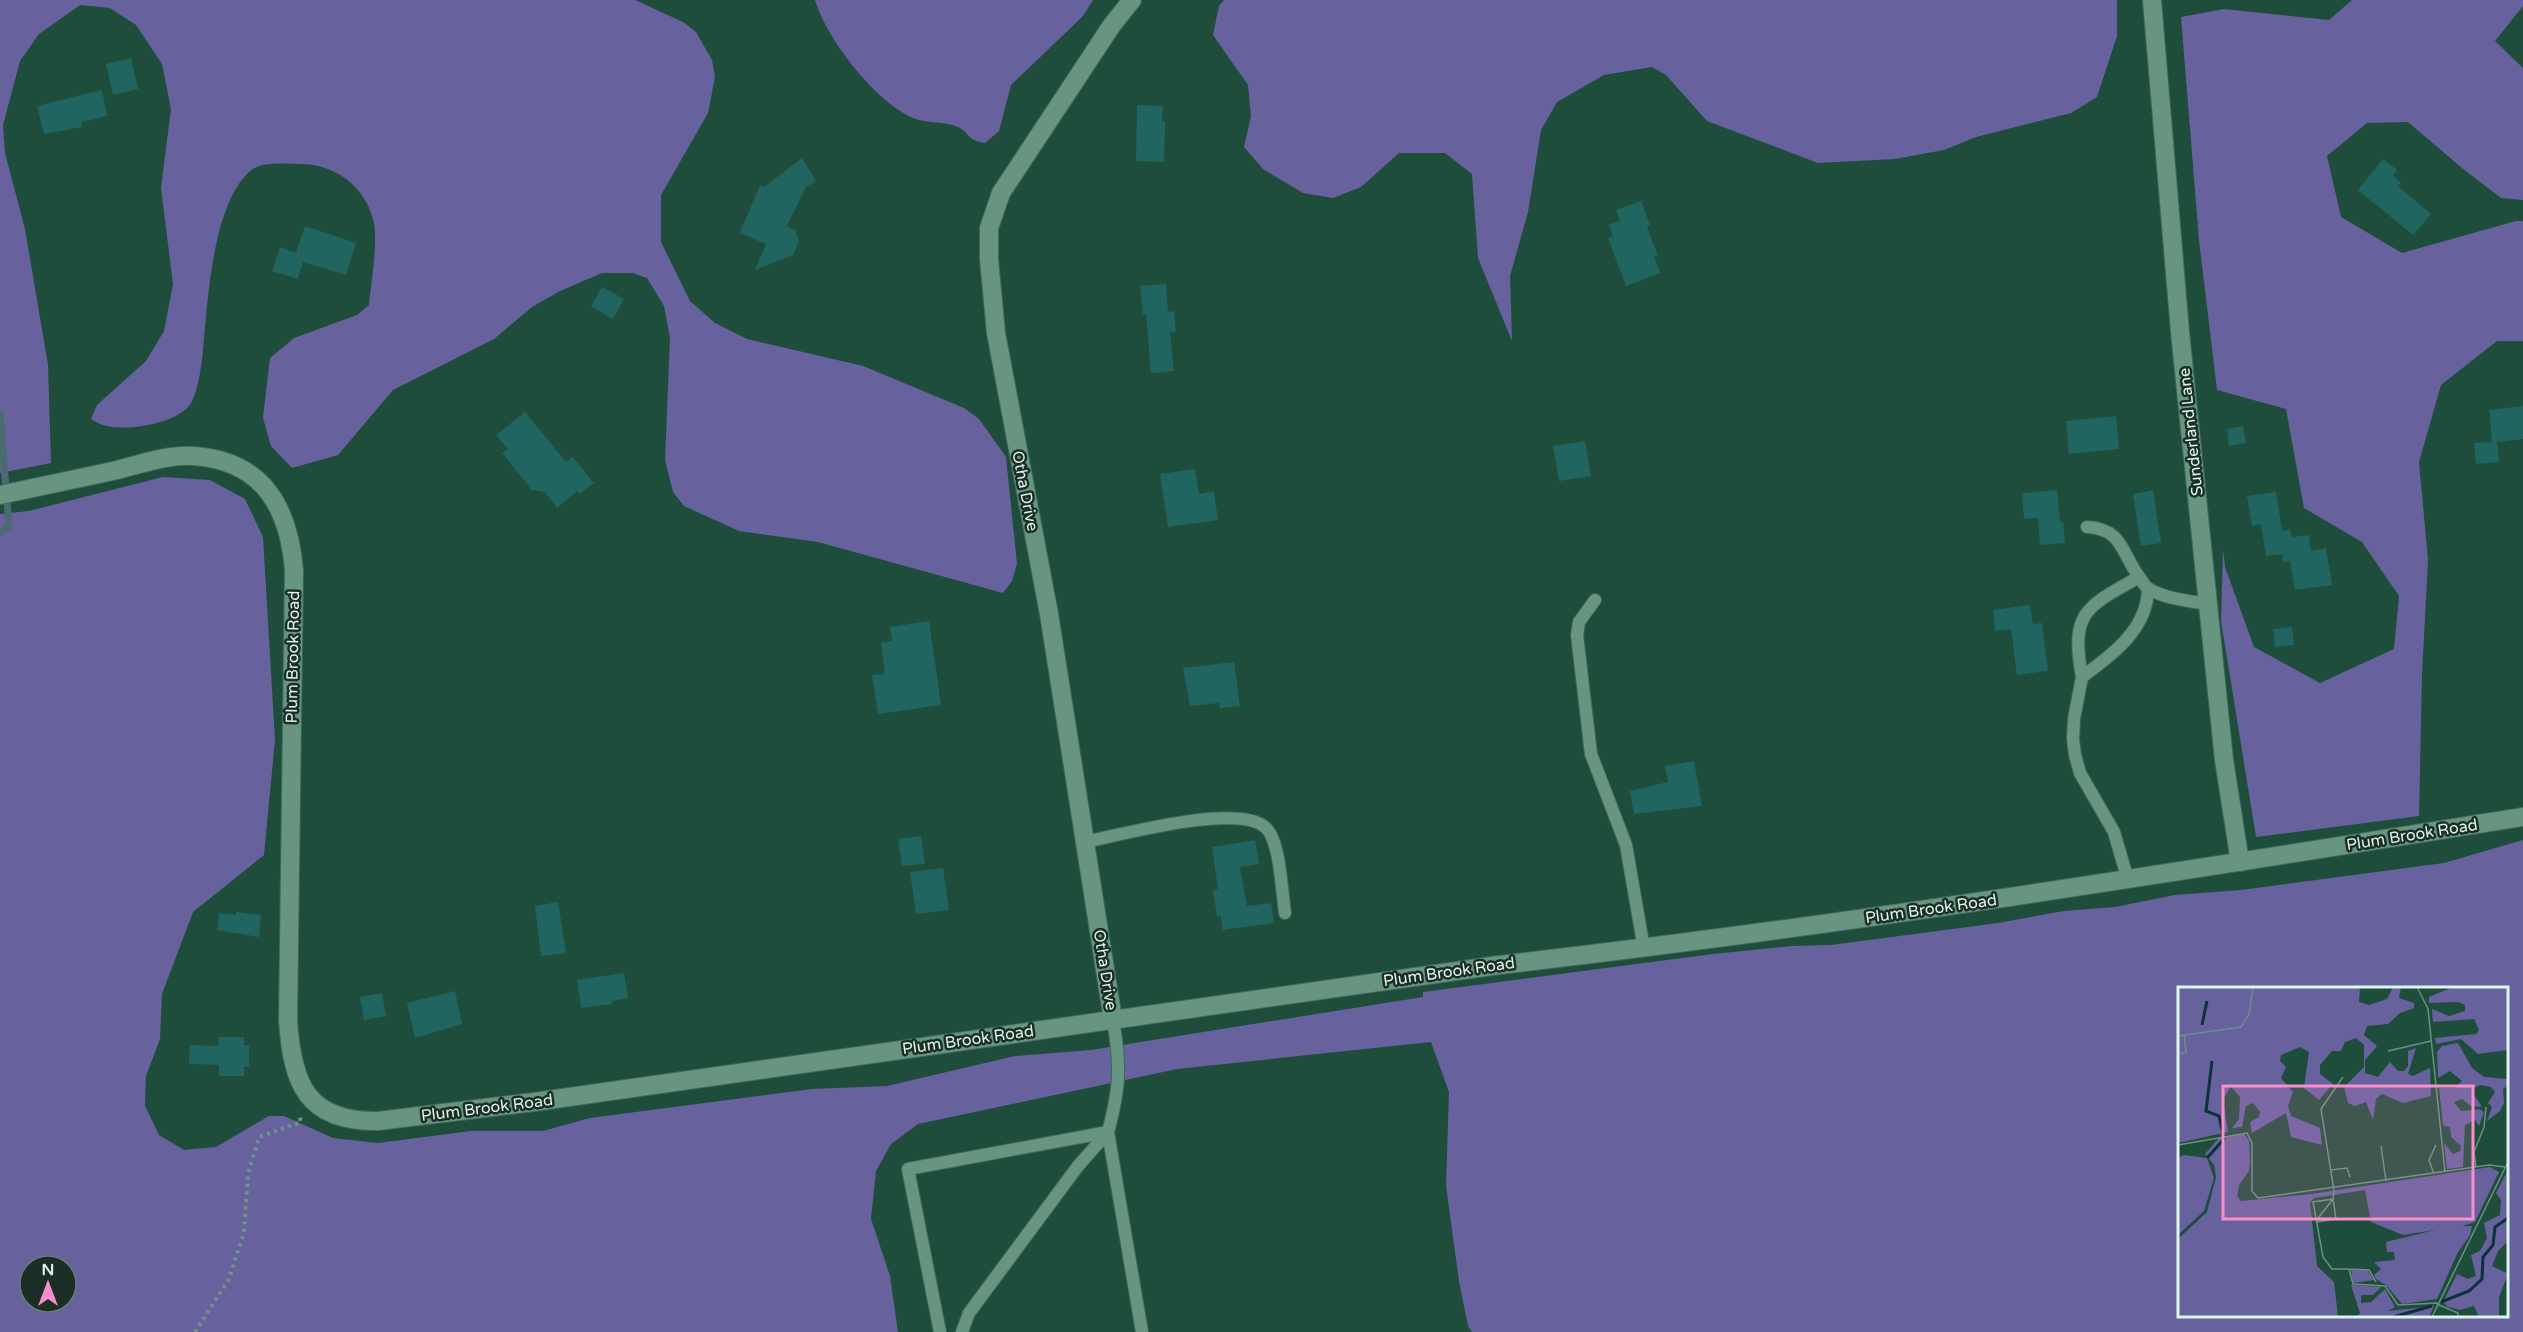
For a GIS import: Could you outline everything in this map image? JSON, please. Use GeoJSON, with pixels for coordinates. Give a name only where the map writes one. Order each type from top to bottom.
{"type":"FeatureCollection","features":[{"type":"Feature","properties":{"kind":"street","name":"Otha Drive"},"geometry":{"type":"LineString","coordinates":[[1113,1020],[1049,614],[996,333],[989,259],[989,228],[1001,193],[1112,25],[1132,0]]}},
{"type":"Feature","properties":{"kind":"street","name":"Sunderland Lane"},"geometry":{"type":"LineString","coordinates":[[2152,0],[2180,332],[2224,760],[2240,862]]}},
{"type":"Feature","properties":{"kind":"street","name":"Plum Brook Road"},"geometry":{"type":"LineString","coordinates":[[0,495],[192,455],[221,460],[246,470],[266,489],[283,513],[292,542],[294,570],[288,1020],[290,1049],[296,1074],[310,1098],[330,1113],[353,1121],[378,1121],[512,1105],[1500,965],[1644,949],[1950,907],[2523,818]]}},
{"type":"Feature","properties":{"kind":"lane"},"geometry":{"type":"LineString","coordinates":[[2087,527],[2103,528],[2116,536],[2139,577],[2148,588],[2173,597],[2208,604]]}},
{"type":"Feature","properties":{"kind":"lane"},"geometry":{"type":"LineString","coordinates":[[2128,879],[2115,831],[2080,773],[2073,739],[2074,719],[2082,677],[2077,638],[2079,623],[2087,611],[2100,601],[2139,577]]}},
{"type":"Feature","properties":{"kind":"lane"},"geometry":{"type":"LineString","coordinates":[[2082,677],[2128,638],[2141,620],[2148,603],[2148,588]]}},
{"type":"Feature","properties":{"kind":"lane"},"geometry":{"type":"LineString","coordinates":[[1595,600],[1579,622],[1577,635],[1587,732],[1591,754],[1626,845],[1644,949]]}},
{"type":"Feature","properties":{"kind":"lane"},"geometry":{"type":"LineString","coordinates":[[1085,842],[1201,819],[1233,817],[1251,820],[1266,827],[1274,838],[1285,913]]}},
{"type":"Feature","properties":{"kind":"lane"},"geometry":{"type":"LineString","coordinates":[[1113,1020],[1119,1066],[1118,1095],[1108,1132],[1142,1332]]}},
{"type":"Feature","properties":{"kind":"lane"},"geometry":{"type":"LineString","coordinates":[[940,1332],[908,1169],[1108,1132]]}},
{"type":"Feature","properties":{"kind":"lane"},"geometry":{"type":"LineString","coordinates":[[962,1332],[969,1313],[1078,1166],[1108,1132]]}},
{"type":"Feature","properties":{"kind":"path"},"geometry":{"type":"LineString","coordinates":[[195,1332],[229,1279],[244,1232],[248,1174],[259,1137],[301,1122],[298,1113]]}},
{"type":"Feature","properties":{"kind":"shaded area"},"geometry":{"type":"Polygon","coordinates":[[[0,0],[635,0],[683,22],[696,32],[712,60],[715,77],[708,113],[661,195],[661,242],[690,301],[715,323],[747,339],[863,366],[964,408],[979,419],[1006,457],[1017,564],[1012,581],[1003,593],[818,542],[739,531],[684,506],[673,492],[665,460],[670,338],[664,306],[647,278],[633,273],[602,273],[560,291],[532,307],[494,339],[393,390],[338,455],[292,468],[271,446],[263,418],[270,358],[294,338],[357,315],[369,305],[375,249],[375,227],[369,207],[355,186],[324,167],[267,164],[250,171],[237,186],[227,206],[214,255],[201,370],[195,394],[189,406],[172,418],[136,427],[112,427],[91,419],[97,405],[146,361],[164,331],[173,284],[161,188],[171,109],[162,64],[136,25],[110,8],[80,5],[39,34],[20,61],[3,125],[5,153],[25,229],[48,365],[51,463],[0,473],[0,0]]]}},
{"type":"Feature","properties":{"kind":"shaded area"},"geometry":{"type":"Polygon","coordinates":[[[815,0],[1093,0],[1083,16],[1011,85],[999,131],[985,143],[974,140],[962,129],[953,125],[913,118],[883,98],[854,68],[841,50],[821,16],[815,0]]]}},
{"type":"Feature","properties":{"kind":"shaded area"},"geometry":{"type":"Polygon","coordinates":[[[1224,0],[2117,0],[2117,36],[2097,97],[2071,113],[1976,137],[1944,150],[1895,159],[1818,163],[1707,121],[1666,75],[1652,67],[1604,75],[1557,102],[1541,130],[1528,212],[1510,276],[1512,341],[1478,258],[1472,174],[1445,153],[1399,153],[1361,187],[1333,198],[1303,193],[1263,169],[1244,147],[1251,116],[1248,85],[1213,35],[1219,6],[1224,0]]]}},
{"type":"Feature","properties":{"kind":"shaded area"},"geometry":{"type":"Polygon","coordinates":[[[2352,0],[2523,0],[2523,6],[2495,41],[2523,68],[2523,200],[2501,198],[2408,122],[2367,123],[2327,156],[2341,217],[2402,253],[2523,221],[2523,341],[2497,341],[2441,385],[2419,462],[2428,560],[2422,675],[2419,816],[2256,837],[2221,621],[2223,549],[2225,567],[2254,647],[2320,683],[2394,649],[2399,596],[2362,542],[2304,508],[2286,409],[2217,390],[2199,240],[2181,17],[2224,9],[2329,20],[2352,0]]]}},
{"type":"Feature","properties":{"kind":"shaded area"},"geometry":{"type":"Polygon","coordinates":[[[163,477],[210,480],[245,499],[263,537],[275,740],[264,855],[193,912],[162,994],[160,1039],[146,1076],[145,1106],[159,1135],[184,1150],[216,1147],[269,1116],[284,1116],[333,1138],[378,1143],[471,1131],[543,1131],[590,1118],[812,1089],[887,1086],[1015,1056],[1091,1050],[1423,997],[1423,992],[1713,954],[1792,946],[1831,945],[1998,923],[2064,911],[2115,907],[2175,895],[2241,890],[2444,863],[2523,840],[2523,1332],[1472,1332],[1468,1326],[1459,1281],[1446,1186],[1449,1092],[1431,1042],[1177,1069],[918,1124],[891,1144],[876,1171],[871,1219],[890,1276],[898,1332],[0,1332],[0,514],[29,511],[163,477]]]}},
{"type":"Feature","properties":{"kind":"building"},"geometry":{"type":"Polygon","coordinates":[[[131,58],[138,89],[113,95],[106,64],[131,58]]]}},
{"type":"Feature","properties":{"kind":"building"},"geometry":{"type":"Polygon","coordinates":[[[102,90],[107,116],[81,122],[82,127],[44,134],[37,106],[102,90]]]}},
{"type":"Feature","properties":{"kind":"building"},"geometry":{"type":"Polygon","coordinates":[[[1137,105],[1163,106],[1164,162],[1136,161],[1137,105]]]}},
{"type":"Feature","properties":{"kind":"building"},"geometry":{"type":"Polygon","coordinates":[[[802,158],[816,181],[806,187],[787,226],[796,231],[799,242],[793,255],[755,270],[766,244],[740,233],[760,185],[764,187],[802,158]]]}},
{"type":"Feature","properties":{"kind":"building"},"geometry":{"type":"Polygon","coordinates":[[[2383,159],[2397,170],[2393,175],[2401,183],[2398,186],[2431,214],[2413,235],[2358,190],[2383,159]]]}},
{"type":"Feature","properties":{"kind":"building"},"geometry":{"type":"Polygon","coordinates":[[[1641,201],[1650,225],[1647,227],[1658,256],[1654,257],[1660,273],[1626,286],[1608,238],[1613,236],[1609,225],[1620,221],[1616,210],[1641,201]]]}},
{"type":"Feature","properties":{"kind":"building"},"geometry":{"type":"Polygon","coordinates":[[[305,226],[356,243],[346,275],[303,262],[298,279],[272,271],[280,247],[296,253],[305,226]]]}},
{"type":"Feature","properties":{"kind":"building"},"geometry":{"type":"Polygon","coordinates":[[[1166,284],[1168,312],[1174,311],[1176,332],[1170,332],[1174,371],[1151,373],[1146,314],[1143,314],[1140,286],[1166,284]]]}},
{"type":"Feature","properties":{"kind":"building"},"geometry":{"type":"Polygon","coordinates":[[[602,287],[624,299],[613,319],[591,306],[602,287]]]}},
{"type":"Feature","properties":{"kind":"building"},"geometry":{"type":"Polygon","coordinates":[[[2523,406],[2523,439],[2497,442],[2499,462],[2476,464],[2474,443],[2492,442],[2489,410],[2523,406]]]}},
{"type":"Feature","properties":{"kind":"building"},"geometry":{"type":"Polygon","coordinates":[[[525,412],[566,462],[573,457],[594,483],[580,494],[577,491],[557,508],[545,492],[531,490],[502,453],[508,449],[496,435],[525,412]]]}},
{"type":"Feature","properties":{"kind":"building"},"geometry":{"type":"Polygon","coordinates":[[[2116,416],[2119,449],[2069,454],[2066,421],[2116,416]]]}},
{"type":"Feature","properties":{"kind":"building"},"geometry":{"type":"Polygon","coordinates":[[[2243,426],[2246,443],[2229,446],[2227,429],[2243,426]]]}},
{"type":"Feature","properties":{"kind":"building"},"geometry":{"type":"Polygon","coordinates":[[[1585,441],[1591,476],[1559,481],[1553,446],[1585,441]]]}},
{"type":"Feature","properties":{"kind":"building"},"geometry":{"type":"Polygon","coordinates":[[[1195,469],[1199,494],[1214,491],[1218,520],[1168,527],[1160,474],[1195,469]]]}},
{"type":"Feature","properties":{"kind":"building"},"geometry":{"type":"Polygon","coordinates":[[[2057,490],[2060,522],[2063,522],[2065,543],[2040,545],[2038,518],[2024,519],[2022,493],[2057,490]]]}},
{"type":"Feature","properties":{"kind":"building"},"geometry":{"type":"Polygon","coordinates":[[[2153,490],[2161,543],[2141,546],[2133,494],[2153,490]]]}},
{"type":"Feature","properties":{"kind":"building"},"geometry":{"type":"Polygon","coordinates":[[[2276,492],[2282,531],[2290,529],[2292,537],[2309,535],[2311,551],[2326,548],[2332,585],[2295,590],[2290,561],[2283,562],[2282,554],[2266,556],[2261,524],[2252,526],[2247,496],[2276,492]]]}},
{"type":"Feature","properties":{"kind":"building"},"geometry":{"type":"Polygon","coordinates":[[[2030,605],[2033,624],[2042,623],[2048,671],[2017,675],[2011,629],[1995,631],[1993,610],[2030,605]]]}},
{"type":"Feature","properties":{"kind":"building"},"geometry":{"type":"Polygon","coordinates":[[[929,621],[941,705],[878,714],[872,675],[885,674],[881,643],[892,641],[890,627],[929,621]]]}},
{"type":"Feature","properties":{"kind":"building"},"geometry":{"type":"Polygon","coordinates":[[[2292,627],[2294,645],[2275,647],[2273,629],[2292,627]]]}},
{"type":"Feature","properties":{"kind":"building"},"geometry":{"type":"Polygon","coordinates":[[[1234,662],[1240,706],[1220,708],[1219,703],[1190,706],[1183,668],[1234,662]]]}},
{"type":"Feature","properties":{"kind":"building"},"geometry":{"type":"Polygon","coordinates":[[[1694,761],[1702,806],[1634,814],[1630,791],[1668,782],[1665,766],[1694,761]]]}},
{"type":"Feature","properties":{"kind":"building"},"geometry":{"type":"Polygon","coordinates":[[[921,836],[925,864],[902,866],[898,839],[921,836]]]}},
{"type":"Feature","properties":{"kind":"building"},"geometry":{"type":"Polygon","coordinates":[[[1255,840],[1259,864],[1240,867],[1247,906],[1271,903],[1274,923],[1223,930],[1221,916],[1217,916],[1213,890],[1218,889],[1212,847],[1255,840]]]}},
{"type":"Feature","properties":{"kind":"building"},"geometry":{"type":"Polygon","coordinates":[[[943,868],[949,910],[916,914],[910,872],[943,868]]]}},
{"type":"Feature","properties":{"kind":"building"},"geometry":{"type":"Polygon","coordinates":[[[558,902],[566,953],[541,956],[535,906],[558,902]]]}},
{"type":"Feature","properties":{"kind":"building"},"geometry":{"type":"Polygon","coordinates":[[[236,912],[261,915],[259,937],[217,930],[219,913],[236,915],[236,912]]]}},
{"type":"Feature","properties":{"kind":"building"},"geometry":{"type":"Polygon","coordinates":[[[624,973],[628,998],[611,1001],[612,1004],[581,1008],[577,980],[624,973]]]}},
{"type":"Feature","properties":{"kind":"building"},"geometry":{"type":"Polygon","coordinates":[[[455,991],[462,1024],[415,1038],[407,1003],[455,991]]]}},
{"type":"Feature","properties":{"kind":"building"},"geometry":{"type":"Polygon","coordinates":[[[382,993],[386,1016],[364,1020],[360,997],[382,993]]]}},
{"type":"Feature","properties":{"kind":"building"},"geometry":{"type":"Polygon","coordinates":[[[219,1037],[244,1037],[244,1045],[249,1045],[249,1067],[244,1067],[244,1076],[219,1076],[219,1065],[189,1064],[190,1045],[218,1046],[219,1037]]]}},
{"type":"Feature","properties":{"kind":"waterway"},"geometry":{"type":"LineString","coordinates":[[0,414],[9,526],[0,532]]}}]}
